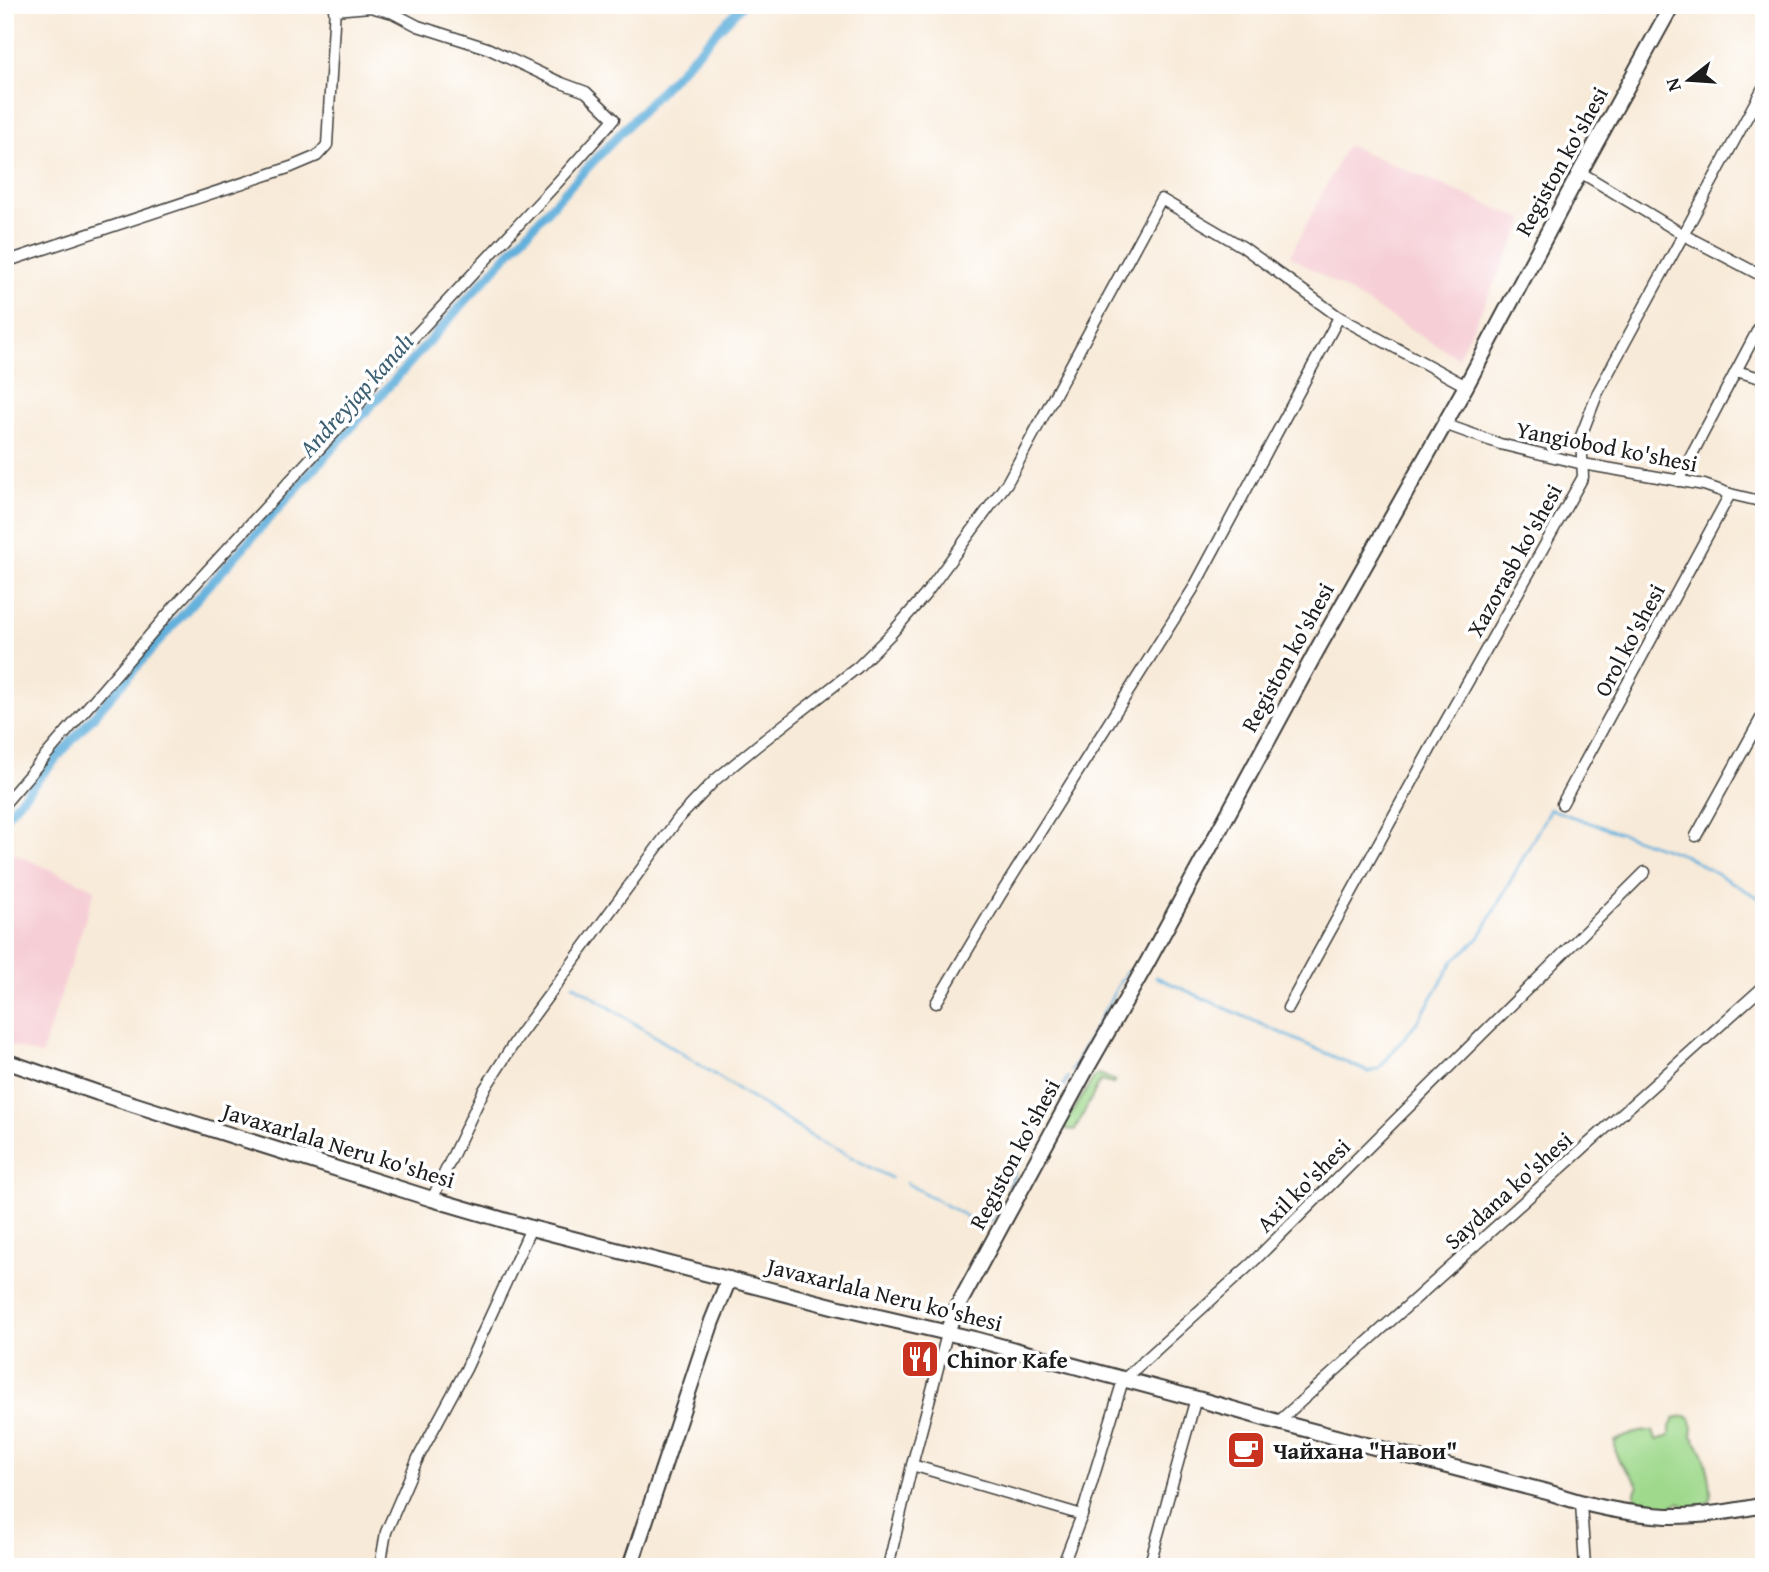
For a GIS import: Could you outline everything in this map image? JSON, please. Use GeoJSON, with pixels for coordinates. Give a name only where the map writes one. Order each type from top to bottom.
{"type":"FeatureCollection","features":[{"type":"Feature","properties":{"kind":"street","name":"Registon ko'shesi"},"geometry":{"type":"LineString","coordinates":[[947,1334],[953,1315],[1061,1114],[1466,386],[1672,5]]}},
{"type":"Feature","properties":{"kind":"street"},"geometry":{"type":"LineString","coordinates":[[5,262],[317,156],[327,145],[335,8],[370,7],[393,13],[418,26],[488,48],[586,92],[614,119],[375,379],[356,409],[174,607],[5,803]]}},
{"type":"Feature","properties":{"kind":"street","name":"Xazorasb ko'shesi"},"geometry":{"type":"LineString","coordinates":[[1288,1008],[1583,477],[1581,436],[1598,391],[1764,86]]}},
{"type":"Feature","properties":{"kind":"street"},"geometry":{"type":"LineString","coordinates":[[1580,172],[1684,235],[1764,277]]}},
{"type":"Feature","properties":{"kind":"street"},"geometry":{"type":"LineString","coordinates":[[432,1199],[484,1090],[518,1037],[678,819],[715,780],[858,667],[926,595],[1007,483],[1161,199],[1243,247],[1339,317],[1466,386]]}},
{"type":"Feature","properties":{"kind":"street"},"geometry":{"type":"LineString","coordinates":[[936,1003],[1001,894],[1193,589],[1339,317]]}},
{"type":"Feature","properties":{"kind":"street"},"geometry":{"type":"LineString","coordinates":[[1678,481],[1764,318]]}},
{"type":"Feature","properties":{"kind":"street"},"geometry":{"type":"LineString","coordinates":[[1736,371],[1764,379]]}},
{"type":"Feature","properties":{"kind":"street","name":"Yangiobod ko'shesi"},"geometry":{"type":"LineString","coordinates":[[1444,424],[1500,444],[1583,464],[1704,485],[1764,502]]}},
{"type":"Feature","properties":{"kind":"street","name":"Orol ko'shesi"},"geometry":{"type":"LineString","coordinates":[[1562,804],[1730,494]]}},
{"type":"Feature","properties":{"kind":"street"},"geometry":{"type":"LineString","coordinates":[[1696,836],[1764,713]]}},
{"type":"Feature","properties":{"kind":"street","name":"Axil ko'shesi"},"geometry":{"type":"LineString","coordinates":[[1123,1380],[1251,1264],[1645,872]]}},
{"type":"Feature","properties":{"kind":"street","name":"Saydana ko'shesi"},"geometry":{"type":"LineString","coordinates":[[1278,1422],[1763,988]]}},
{"type":"Feature","properties":{"kind":"street","name":"Javaxarlala Neru ko'shesi"},"geometry":{"type":"LineString","coordinates":[[5,1061],[98,1093],[531,1228],[836,1307],[974,1339],[1580,1503],[1669,1516],[1764,1505]]}},
{"type":"Feature","properties":{"kind":"street"},"geometry":{"type":"LineString","coordinates":[[380,1567],[386,1532],[418,1458],[466,1369],[531,1228]]}},
{"type":"Feature","properties":{"kind":"street"},"geometry":{"type":"LineString","coordinates":[[629,1567],[712,1321],[729,1279]]}},
{"type":"Feature","properties":{"kind":"street"},"geometry":{"type":"LineString","coordinates":[[887,1567],[947,1334]]}},
{"type":"Feature","properties":{"kind":"street"},"geometry":{"type":"LineString","coordinates":[[1062,1567],[1082,1516],[1123,1380]]}},
{"type":"Feature","properties":{"kind":"street"},"geometry":{"type":"LineString","coordinates":[[1149,1567],[1196,1398]]}},
{"type":"Feature","properties":{"kind":"street"},"geometry":{"type":"LineString","coordinates":[[912,1465],[1082,1516]]}},
{"type":"Feature","properties":{"kind":"street"},"geometry":{"type":"LineString","coordinates":[[1580,1503],[1585,1567]]}},
{"type":"Feature","properties":{"kind":"shaded area"},"geometry":{"type":"Polygon","coordinates":[[[1347,145],[1525,220],[1458,358],[1290,256],[1347,145]]]}},
{"type":"Feature","properties":{"kind":"shaded area"},"geometry":{"type":"Polygon","coordinates":[[[8,851],[95,889],[41,1056],[5,1043],[5,854],[8,851]]]}},
{"type":"Feature","properties":{"kind":"green space"},"geometry":{"type":"Polygon","coordinates":[[[1099,1074],[1115,1081],[1113,1084],[1100,1081],[1075,1130],[1066,1129],[1063,1126],[1095,1076],[1099,1074]]]}},
{"type":"Feature","properties":{"kind":"green space"},"geometry":{"type":"Polygon","coordinates":[[[1674,1418],[1690,1418],[1692,1436],[1704,1456],[1710,1484],[1710,1502],[1690,1507],[1680,1502],[1668,1508],[1639,1504],[1635,1498],[1638,1486],[1617,1457],[1615,1441],[1643,1431],[1653,1431],[1656,1440],[1670,1436],[1674,1418]]]}},
{"type":"Feature","properties":{"kind":"waterway","name":"Andreyjap kanalı"},"geometry":{"type":"LineString","coordinates":[[5,817],[176,622],[554,203],[742,5]]}},
{"type":"Feature","properties":{"kind":"waterway"},"geometry":{"type":"LineString","coordinates":[[1156,977],[1368,1072],[1379,1069],[1420,1018],[1454,960],[1479,938],[1550,809],[1686,856],[1764,901]]}},
{"type":"Feature","properties":{"kind":"waterway"},"geometry":{"type":"LineString","coordinates":[[1071,1071],[1125,973],[1133,971]]}},
{"type":"Feature","properties":{"kind":"waterway"},"geometry":{"type":"LineString","coordinates":[[573,984],[811,1136],[891,1178]]}},
{"type":"Feature","properties":{"kind":"waterway"},"geometry":{"type":"LineString","coordinates":[[1036,1135],[1068,1077]]}},
{"type":"Feature","properties":{"kind":"waterway"},"geometry":{"type":"LineString","coordinates":[[1021,1163],[1031,1143]]}},
{"type":"Feature","properties":{"kind":"waterway"},"geometry":{"type":"LineString","coordinates":[[1009,1187],[1015,1172]]}},
{"type":"Feature","properties":{"kind":"waterway"},"geometry":{"type":"LineString","coordinates":[[906,1183],[982,1225],[988,1223],[1000,1204]]}},
{"type":"Feature","properties":{"kind":"place","name":"Chinor Kafe"},"geometry":{"type":"Point","coordinates":[920,1359]}},
{"type":"Feature","properties":{"kind":"place","name":"Чайхана \"Навои\""},"geometry":{"type":"Point","coordinates":[1246,1450]}}]}
